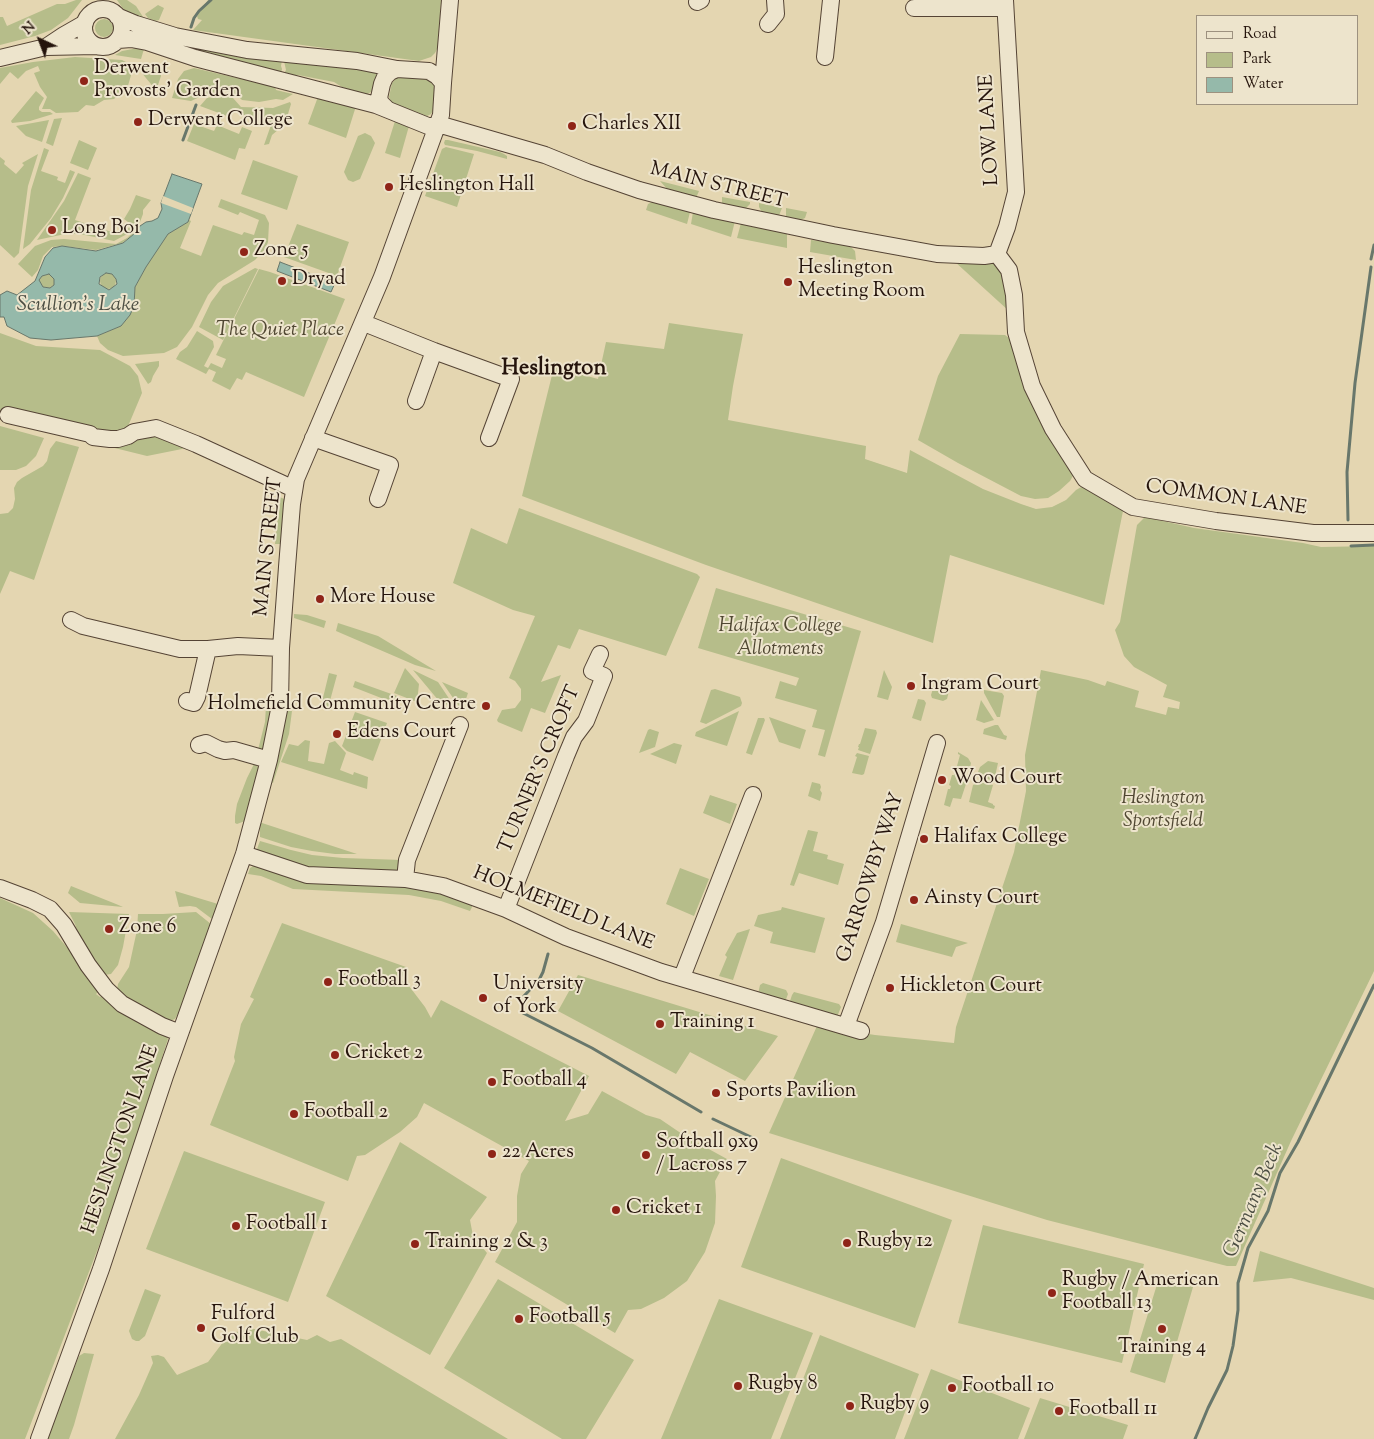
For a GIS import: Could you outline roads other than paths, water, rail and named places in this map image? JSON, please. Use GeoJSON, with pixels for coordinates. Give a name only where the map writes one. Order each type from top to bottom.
{"type":"FeatureCollection","features":[{"type":"Feature","properties":{"kind":"street"},"geometry":{"type":"LineString","coordinates":[[118,40],[131,39],[147,42],[195,58],[376,105],[433,127],[437,125],[441,115],[450,0]]}},
{"type":"Feature","properties":{"kind":"street"},"geometry":{"type":"LineString","coordinates":[[768,24],[776,14],[774,0]]}},
{"type":"Feature","properties":{"kind":"street"},"geometry":{"type":"LineString","coordinates":[[825,57],[831,0]]}},
{"type":"Feature","properties":{"kind":"street"},"geometry":{"type":"LineString","coordinates":[[914,8],[1005,4]]}},
{"type":"Feature","properties":{"kind":"street","name":"LOW LANE"},"geometry":{"type":"LineString","coordinates":[[996,254],[1007,227],[1016,192],[1005,4]]}},
{"type":"Feature","properties":{"kind":"street"},"geometry":{"type":"LineString","coordinates":[[46,47],[91,12],[112,9],[131,22],[175,36],[247,50],[357,62],[397,69],[429,71],[443,83]]}},
{"type":"Feature","properties":{"kind":"street"},"geometry":{"type":"LineString","coordinates":[[0,58],[46,47],[106,47],[115,44],[122,32],[122,24],[112,9]]}},
{"type":"Feature","properties":{"kind":"street"},"geometry":{"type":"LineString","coordinates":[[91,12],[85,32],[88,40],[96,46]]}},
{"type":"Feature","properties":{"kind":"street"},"geometry":{"type":"LineString","coordinates":[[429,71],[438,66],[445,58]]}},
{"type":"Feature","properties":{"kind":"street"},"geometry":{"type":"LineString","coordinates":[[387,109],[379,98],[382,84],[390,72],[397,69]]}},
{"type":"Feature","properties":{"kind":"street","name":"MAIN STREET"},"geometry":{"type":"LineString","coordinates":[[419,123],[425,130],[428,141],[420,174]]}},
{"type":"Feature","properties":{"kind":"street","name":"MAIN STREET"},"geometry":{"type":"LineString","coordinates":[[244,854],[269,760],[280,705],[286,567],[296,479],[364,323],[395,244],[437,125],[545,154],[632,188],[714,210],[825,234],[937,254],[984,256],[996,254]]}},
{"type":"Feature","properties":{"kind":"street","name":"COMMON LANE"},"geometry":{"type":"LineString","coordinates":[[996,254],[1009,270],[1014,295],[1016,332],[1032,386],[1053,429],[1085,479],[1133,507],[1216,521],[1313,533],[1374,533]]}},
{"type":"Feature","properties":{"kind":"street"},"geometry":{"type":"LineString","coordinates":[[364,323],[511,379],[489,438]]}},
{"type":"Feature","properties":{"kind":"street"},"geometry":{"type":"LineString","coordinates":[[416,401],[434,351]]}},
{"type":"Feature","properties":{"kind":"street"},"geometry":{"type":"LineString","coordinates":[[8,415],[90,434],[93,438],[118,439],[134,432],[156,428],[196,444],[294,489]]}},
{"type":"Feature","properties":{"kind":"street"},"geometry":{"type":"LineString","coordinates":[[313,438],[390,465],[378,499]]}},
{"type":"Feature","properties":{"kind":"street"},"geometry":{"type":"LineString","coordinates":[[71,620],[83,626],[180,649],[238,646],[281,648]]}},
{"type":"Feature","properties":{"kind":"street"},"geometry":{"type":"LineString","coordinates":[[188,701],[194,703],[197,697],[208,649]]}},
{"type":"Feature","properties":{"kind":"street","name":"TURNER'S CROFT"},"geometry":{"type":"LineString","coordinates":[[506,909],[570,746],[586,721],[604,676],[592,671],[600,654]]}},
{"type":"Feature","properties":{"kind":"street"},"geometry":{"type":"LineString","coordinates":[[404,879],[407,860],[460,725]]}},
{"type":"Feature","properties":{"kind":"street","name":"GARROWBY WAY"},"geometry":{"type":"LineString","coordinates":[[854,1028],[937,742]]}},
{"type":"Feature","properties":{"kind":"street"},"geometry":{"type":"LineString","coordinates":[[200,745],[206,743],[226,751],[234,750],[269,760]]}},
{"type":"Feature","properties":{"kind":"street"},"geometry":{"type":"LineString","coordinates":[[682,977],[753,796]]}},
{"type":"Feature","properties":{"kind":"street","name":"HOLMEFIELD LANE"},"geometry":{"type":"LineString","coordinates":[[244,854],[307,875],[404,879],[443,886],[506,909],[566,938],[661,972],[854,1028]]}},
{"type":"Feature","properties":{"kind":"street","name":"HESLINGTON LANE"},"geometry":{"type":"LineString","coordinates":[[39,1439],[101,1269],[180,1033],[244,854]]}},
{"type":"Feature","properties":{"kind":"street"},"geometry":{"type":"LineString","coordinates":[[0,888],[50,909],[64,925],[88,965],[106,988],[122,1004],[162,1026],[180,1033]]}},
{"type":"Feature","properties":{"kind":"water","name":"Scullion's Lake"},"geometry":{"type":"Polygon","coordinates":[[[172,174],[202,184],[188,222],[168,234],[146,267],[135,287],[134,306],[130,315],[121,326],[97,336],[51,340],[30,338],[7,326],[4,317],[0,317],[0,295],[7,291],[17,295],[35,281],[45,257],[53,248],[62,246],[96,251],[123,243],[140,226],[158,218],[162,209],[161,203],[172,174]],[[106,273],[100,277],[99,284],[109,290],[117,284],[112,274],[106,273]],[[49,274],[42,276],[39,280],[43,287],[50,288],[54,285],[54,279],[49,274]]]}},
{"type":"Feature","properties":{"kind":"water"},"geometry":{"type":"Polygon","coordinates":[[[280,262],[335,283],[331,292],[277,271],[280,262]]]}},
{"type":"Feature","properties":{"kind":"waterway"},"geometry":{"type":"LineString","coordinates":[[191,27],[199,11],[211,0]]}},
{"type":"Feature","properties":{"kind":"waterway"},"geometry":{"type":"LineString","coordinates":[[183,140],[196,105]]}},
{"type":"Feature","properties":{"kind":"waterway"},"geometry":{"type":"LineString","coordinates":[[1371,259],[1374,245]]}},
{"type":"Feature","properties":{"kind":"waterway"},"geometry":{"type":"LineString","coordinates":[[1348,520],[1347,472],[1355,383],[1371,267]]}},
{"type":"Feature","properties":{"kind":"waterway"},"geometry":{"type":"LineString","coordinates":[[1351,546],[1374,545]]}},
{"type":"Feature","properties":{"kind":"waterway"},"geometry":{"type":"LineString","coordinates":[[524,996],[539,980],[548,954]]}},
{"type":"Feature","properties":{"kind":"waterway","name":"Germany Beck"},"geometry":{"type":"LineString","coordinates":[[1195,1439],[1227,1370],[1233,1346],[1238,1310],[1238,1283],[1248,1248],[1268,1211],[1280,1173],[1298,1142],[1374,985]]}},
{"type":"Feature","properties":{"kind":"waterway"},"geometry":{"type":"LineString","coordinates":[[521,1012],[592,1048],[701,1112]]}},
{"type":"Feature","properties":{"kind":"waterway"},"geometry":{"type":"LineString","coordinates":[[713,1119],[753,1138]]}},
{"type":"Feature","properties":{"kind":"place","name":"Derwent Provosts' Garden"},"geometry":{"type":"Point","coordinates":[84,81]}},
{"type":"Feature","properties":{"kind":"place","name":"Derwent College"},"geometry":{"type":"Point","coordinates":[138,122]}},
{"type":"Feature","properties":{"kind":"place","name":"Charles XII"},"geometry":{"type":"Point","coordinates":[572,126]}},
{"type":"Feature","properties":{"kind":"place","name":"Heslington Hall"},"geometry":{"type":"Point","coordinates":[389,187]}},
{"type":"Feature","properties":{"kind":"place","name":"Long Boi"},"geometry":{"type":"Point","coordinates":[52,230]}},
{"type":"Feature","properties":{"kind":"place","name":"Zone 5"},"geometry":{"type":"Point","coordinates":[244,252]}},
{"type":"Feature","properties":{"kind":"place","name":"Dryad"},"geometry":{"type":"Point","coordinates":[282,281]}},
{"type":"Feature","properties":{"kind":"place","name":"Heslington Meeting Room"},"geometry":{"type":"Point","coordinates":[788,282]}},
{"type":"Feature","properties":{"kind":"place","name":"More House"},"geometry":{"type":"Point","coordinates":[320,599]}},
{"type":"Feature","properties":{"kind":"place","name":"Ingram Court"},"geometry":{"type":"Point","coordinates":[911,686]}},
{"type":"Feature","properties":{"kind":"place","name":"Holmefield Community Centre"},"geometry":{"type":"Point","coordinates":[486,706]}},
{"type":"Feature","properties":{"kind":"place","name":"Edens Court"},"geometry":{"type":"Point","coordinates":[337,734]}},
{"type":"Feature","properties":{"kind":"place","name":"Wood Court"},"geometry":{"type":"Point","coordinates":[942,780]}},
{"type":"Feature","properties":{"kind":"place","name":"Halifax College"},"geometry":{"type":"Point","coordinates":[924,839]}},
{"type":"Feature","properties":{"kind":"place","name":"Ainsty Court"},"geometry":{"type":"Point","coordinates":[914,900]}},
{"type":"Feature","properties":{"kind":"place","name":"Zone 6"},"geometry":{"type":"Point","coordinates":[109,929]}},
{"type":"Feature","properties":{"kind":"place","name":"Football 3"},"geometry":{"type":"Point","coordinates":[328,982]}},
{"type":"Feature","properties":{"kind":"place","name":"Hickleton Court"},"geometry":{"type":"Point","coordinates":[890,988]}},
{"type":"Feature","properties":{"kind":"place","name":"University of York"},"geometry":{"type":"Point","coordinates":[483,998]}},
{"type":"Feature","properties":{"kind":"place","name":"Training 1"},"geometry":{"type":"Point","coordinates":[660,1024]}},
{"type":"Feature","properties":{"kind":"place","name":"Cricket 2"},"geometry":{"type":"Point","coordinates":[335,1055]}},
{"type":"Feature","properties":{"kind":"place","name":"Football 4"},"geometry":{"type":"Point","coordinates":[492,1082]}},
{"type":"Feature","properties":{"kind":"place","name":"Sports Pavilion"},"geometry":{"type":"Point","coordinates":[716,1093]}},
{"type":"Feature","properties":{"kind":"place","name":"Football 2"},"geometry":{"type":"Point","coordinates":[294,1114]}},
{"type":"Feature","properties":{"kind":"place","name":"22 Acres"},"geometry":{"type":"Point","coordinates":[492,1154]}},
{"type":"Feature","properties":{"kind":"place","name":"Softball 9x9 / Lacross 7"},"geometry":{"type":"Point","coordinates":[646,1155]}},
{"type":"Feature","properties":{"kind":"place","name":"Cricket 1"},"geometry":{"type":"Point","coordinates":[616,1210]}},
{"type":"Feature","properties":{"kind":"place","name":"Football 1"},"geometry":{"type":"Point","coordinates":[236,1226]}},
{"type":"Feature","properties":{"kind":"place","name":"Rugby 12"},"geometry":{"type":"Point","coordinates":[847,1243]}},
{"type":"Feature","properties":{"kind":"place","name":"Training 2 & 3"},"geometry":{"type":"Point","coordinates":[415,1244]}},
{"type":"Feature","properties":{"kind":"place","name":"Rugby / American Football 13"},"geometry":{"type":"Point","coordinates":[1052,1293]}},
{"type":"Feature","properties":{"kind":"place","name":"Football 5"},"geometry":{"type":"Point","coordinates":[519,1319]}},
{"type":"Feature","properties":{"kind":"place","name":"Fulford Golf Club"},"geometry":{"type":"Point","coordinates":[201,1328]}},
{"type":"Feature","properties":{"kind":"place","name":"Training 4"},"geometry":{"type":"Point","coordinates":[1162,1329]}},
{"type":"Feature","properties":{"kind":"place","name":"Rugby 8"},"geometry":{"type":"Point","coordinates":[738,1386]}},
{"type":"Feature","properties":{"kind":"place","name":"Football 10"},"geometry":{"type":"Point","coordinates":[952,1388]}},
{"type":"Feature","properties":{"kind":"place","name":"Rugby 9"},"geometry":{"type":"Point","coordinates":[850,1406]}},
{"type":"Feature","properties":{"kind":"place","name":"Football 11"},"geometry":{"type":"Point","coordinates":[1059,1411]}},
{"type":"Feature","properties":{"kind":"district","name":"Heslington"},"geometry":{"type":"Point","coordinates":[554,370]}},
{"type":"Feature","properties":{"kind":"park label","name":"The Quiet Place"},"geometry":{"type":"Point","coordinates":[280,332]}},
{"type":"Feature","properties":{"kind":"park label","name":"Halifax College Allotments"},"geometry":{"type":"Point","coordinates":[780,640]}},
{"type":"Feature","properties":{"kind":"park label","name":"Heslington Sportsfield"},"geometry":{"type":"Point","coordinates":[1163,812]}}]}
